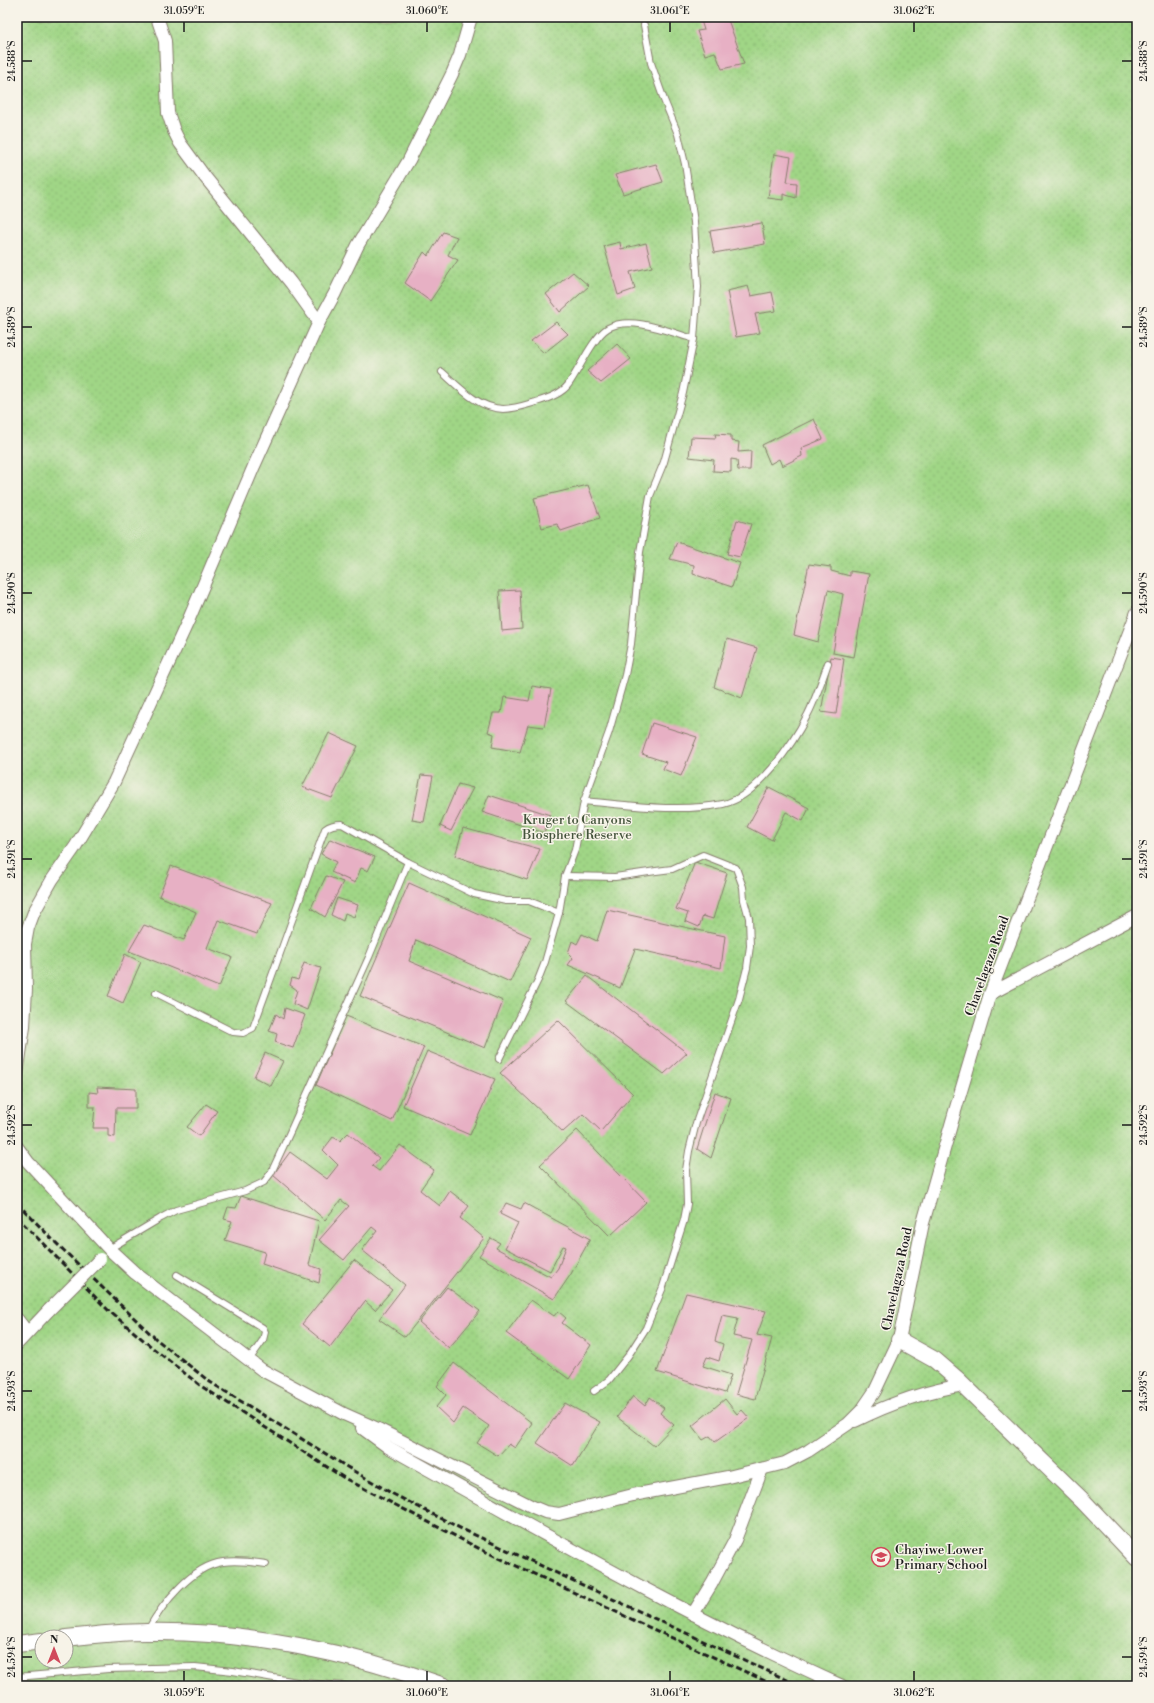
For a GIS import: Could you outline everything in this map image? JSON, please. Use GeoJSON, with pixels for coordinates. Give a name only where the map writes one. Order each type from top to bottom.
{"type":"FeatureCollection","features":[{"type":"Feature","properties":{"kind":"street"},"geometry":{"type":"LineString","coordinates":[[158,17],[166,41],[168,112],[174,131],[180,143],[205,177],[283,272],[320,322]]}},
{"type":"Feature","properties":{"kind":"street"},"geometry":{"type":"LineString","coordinates":[[17,1074],[24,1027],[25,944],[28,928],[34,912],[52,880],[75,847],[114,782],[189,619],[254,466],[320,322],[358,245],[409,160],[452,74],[460,54],[471,17]]}},
{"type":"Feature","properties":{"kind":"street","name":"Chavelagaza Road"},"geometry":{"type":"LineString","coordinates":[[848,1424],[862,1410],[875,1391],[899,1340],[923,1223],[990,994],[1137,612]]}},
{"type":"Feature","properties":{"kind":"street"},"geometry":{"type":"LineString","coordinates":[[990,994],[1137,916]]}},
{"type":"Feature","properties":{"kind":"street"},"geometry":{"type":"LineString","coordinates":[[17,1147],[28,1162],[109,1249],[135,1273],[262,1370],[344,1414],[380,1430],[545,1512],[564,1513],[634,1495],[762,1469],[784,1463],[808,1451],[848,1424],[900,1400],[931,1390],[964,1385]]}},
{"type":"Feature","properties":{"kind":"street"},"geometry":{"type":"LineString","coordinates":[[17,1344],[109,1249]]}},
{"type":"Feature","properties":{"kind":"street"},"geometry":{"type":"LineString","coordinates":[[17,1319],[27,1332]]}},
{"type":"Feature","properties":{"kind":"street"},"geometry":{"type":"LineString","coordinates":[[899,1340],[935,1360],[964,1385],[1077,1495],[1137,1558]]}},
{"type":"Feature","properties":{"kind":"street"},"geometry":{"type":"LineString","coordinates":[[344,1414],[388,1446],[693,1614],[842,1686]]}},
{"type":"Feature","properties":{"kind":"street"},"geometry":{"type":"LineString","coordinates":[[693,1614],[712,1583],[735,1540],[762,1469]]}},
{"type":"Feature","properties":{"kind":"street"},"geometry":{"type":"LineString","coordinates":[[74,1637],[148,1632],[238,1637],[307,1648],[364,1660],[444,1686]]}},
{"type":"Feature","properties":{"kind":"street"},"geometry":{"type":"LineString","coordinates":[[17,1644],[34,1642]]}},
{"type":"Feature","properties":{"kind":"lane"},"geometry":{"type":"LineString","coordinates":[[499,1059],[538,980],[545,962],[559,913],[565,876],[575,850],[584,801],[609,732],[625,675],[631,644],[640,552],[650,496],[664,462],[681,401],[694,339],[698,287],[694,222],[685,164],[678,134],[651,62],[644,25]]}},
{"type":"Feature","properties":{"kind":"lane"},"geometry":{"type":"LineString","coordinates":[[442,372],[465,392],[480,402],[490,407],[505,409],[546,399],[567,386],[597,339],[608,328],[623,324],[636,323],[694,339]]}},
{"type":"Feature","properties":{"kind":"lane"},"geometry":{"type":"LineString","coordinates":[[584,801],[661,808],[703,806],[724,804],[749,792],[766,776],[789,746],[808,714],[828,663]]}},
{"type":"Feature","properties":{"kind":"lane"},"geometry":{"type":"LineString","coordinates":[[156,993],[233,1032],[243,1033],[253,1028],[325,829],[331,825],[342,824],[408,862],[474,894],[506,901],[529,901],[559,913]]}},
{"type":"Feature","properties":{"kind":"lane"},"geometry":{"type":"LineString","coordinates":[[565,876],[616,877],[656,871],[672,868],[703,855],[736,868],[743,887],[744,900],[749,918],[750,946],[747,968],[739,999],[695,1130],[686,1170],[687,1204],[684,1220],[663,1288],[646,1328],[628,1356],[609,1380],[594,1391]]}},
{"type":"Feature","properties":{"kind":"lane"},"geometry":{"type":"LineString","coordinates":[[109,1249],[176,1210],[245,1191],[264,1182],[271,1173],[369,957],[408,862]]}},
{"type":"Feature","properties":{"kind":"lane"},"geometry":{"type":"LineString","coordinates":[[17,938],[28,928]]}},
{"type":"Feature","properties":{"kind":"lane"},"geometry":{"type":"LineString","coordinates":[[17,1001],[25,1010]]}},
{"type":"Feature","properties":{"kind":"lane"},"geometry":{"type":"LineString","coordinates":[[177,1276],[263,1328],[265,1332],[262,1340],[249,1360]]}},
{"type":"Feature","properties":{"kind":"lane"},"geometry":{"type":"LineString","coordinates":[[148,1632],[157,1614],[173,1594],[191,1578],[207,1567],[222,1562],[244,1561],[266,1564]]}},
{"type":"Feature","properties":{"kind":"lane"},"geometry":{"type":"LineString","coordinates":[[17,1677],[108,1669],[195,1667],[233,1671],[303,1683],[346,1686]]}},
{"type":"Feature","properties":{"kind":"lane"},"geometry":{"type":"LineString","coordinates":[[387,1686],[413,1684],[424,1679]]}},
{"type":"Feature","properties":{"kind":"green space","name":"Kruger to Canyons Biosphere Reserve"},"geometry":{"type":"Polygon","coordinates":[[[17,17],[1137,17],[1137,1686],[17,1686],[17,17]]]}},
{"type":"Feature","properties":{"kind":"building"},"geometry":{"type":"Polygon","coordinates":[[[700,17],[727,17],[744,64],[722,69],[715,52],[705,55],[697,31],[704,30],[700,17]]]}},
{"type":"Feature","properties":{"kind":"building"},"geometry":{"type":"Polygon","coordinates":[[[774,154],[791,157],[787,182],[797,183],[796,198],[783,194],[783,200],[768,198],[774,154]]]}},
{"type":"Feature","properties":{"kind":"building"},"geometry":{"type":"Polygon","coordinates":[[[656,164],[663,182],[623,194],[615,175],[656,164]]]}},
{"type":"Feature","properties":{"kind":"building"},"geometry":{"type":"Polygon","coordinates":[[[762,223],[765,244],[714,253],[710,231],[762,223]]]}},
{"type":"Feature","properties":{"kind":"building"},"geometry":{"type":"Polygon","coordinates":[[[443,232],[457,237],[448,255],[458,260],[430,301],[405,283],[424,252],[428,256],[443,232]]]}},
{"type":"Feature","properties":{"kind":"building"},"geometry":{"type":"Polygon","coordinates":[[[620,242],[621,249],[646,243],[652,267],[630,272],[635,289],[618,295],[604,246],[620,242]]]}},
{"type":"Feature","properties":{"kind":"building"},"geometry":{"type":"Polygon","coordinates":[[[573,272],[589,286],[560,312],[546,294],[573,272]]]}},
{"type":"Feature","properties":{"kind":"building"},"geometry":{"type":"Polygon","coordinates":[[[748,286],[751,296],[772,292],[776,311],[755,314],[760,333],[736,337],[727,291],[748,286]]]}},
{"type":"Feature","properties":{"kind":"building"},"geometry":{"type":"Polygon","coordinates":[[[556,322],[568,334],[544,353],[531,341],[556,322]]]}},
{"type":"Feature","properties":{"kind":"building"},"geometry":{"type":"Polygon","coordinates":[[[617,344],[631,359],[601,383],[587,371],[617,344]]]}},
{"type":"Feature","properties":{"kind":"building"},"geometry":{"type":"Polygon","coordinates":[[[814,419],[823,439],[801,448],[802,456],[782,466],[779,459],[770,464],[762,445],[814,419]]]}},
{"type":"Feature","properties":{"kind":"building"},"geometry":{"type":"Polygon","coordinates":[[[715,434],[731,435],[731,441],[739,442],[738,452],[751,451],[750,470],[738,470],[737,460],[731,459],[731,472],[713,471],[714,460],[689,457],[691,437],[716,438],[715,434]]]}},
{"type":"Feature","properties":{"kind":"building"},"geometry":{"type":"Polygon","coordinates":[[[588,485],[600,518],[561,531],[557,524],[542,528],[534,498],[588,485]]]}},
{"type":"Feature","properties":{"kind":"building"},"geometry":{"type":"Polygon","coordinates":[[[737,520],[751,524],[740,557],[727,554],[737,520]]]}},
{"type":"Feature","properties":{"kind":"building"},"geometry":{"type":"Polygon","coordinates":[[[677,542],[740,563],[732,587],[693,574],[694,565],[670,559],[677,542]]]}},
{"type":"Feature","properties":{"kind":"building"},"geometry":{"type":"Polygon","coordinates":[[[809,564],[831,567],[831,571],[850,576],[850,571],[869,574],[854,657],[833,653],[843,594],[828,590],[818,642],[794,635],[809,564]]]}},
{"type":"Feature","properties":{"kind":"building"},"geometry":{"type":"Polygon","coordinates":[[[520,590],[522,629],[502,631],[499,591],[520,590]]]}},
{"type":"Feature","properties":{"kind":"building"},"geometry":{"type":"Polygon","coordinates":[[[727,639],[757,648],[742,698],[714,687],[727,639]]]}},
{"type":"Feature","properties":{"kind":"building"},"geometry":{"type":"Polygon","coordinates":[[[831,657],[844,659],[836,714],[821,712],[831,657]]]}},
{"type":"Feature","properties":{"kind":"building"},"geometry":{"type":"Polygon","coordinates":[[[532,686],[551,689],[544,727],[528,725],[520,752],[492,747],[494,734],[488,732],[493,713],[501,713],[504,697],[529,701],[532,686]]]}},
{"type":"Feature","properties":{"kind":"building"},"geometry":{"type":"Polygon","coordinates":[[[652,723],[697,737],[681,776],[663,769],[666,762],[642,754],[652,723]]]}},
{"type":"Feature","properties":{"kind":"building"},"geometry":{"type":"Polygon","coordinates":[[[329,733],[358,746],[332,798],[302,787],[329,733]]]}},
{"type":"Feature","properties":{"kind":"building"},"geometry":{"type":"Polygon","coordinates":[[[421,775],[433,776],[424,822],[412,820],[421,775]]]}},
{"type":"Feature","properties":{"kind":"building"},"geometry":{"type":"Polygon","coordinates":[[[458,784],[473,788],[451,831],[440,826],[458,784]]]}},
{"type":"Feature","properties":{"kind":"building"},"geometry":{"type":"Polygon","coordinates":[[[769,787],[809,808],[803,821],[786,812],[772,840],[747,827],[769,787]]]}},
{"type":"Feature","properties":{"kind":"building"},"geometry":{"type":"Polygon","coordinates":[[[489,795],[550,815],[544,833],[482,812],[489,795]]]}},
{"type":"Feature","properties":{"kind":"building"},"geometry":{"type":"Polygon","coordinates":[[[463,828],[540,849],[527,880],[455,856],[463,828]]]}},
{"type":"Feature","properties":{"kind":"building"},"geometry":{"type":"Polygon","coordinates":[[[330,839],[375,857],[368,871],[361,868],[355,883],[331,872],[336,862],[321,854],[330,839]]]}},
{"type":"Feature","properties":{"kind":"building"},"geometry":{"type":"Polygon","coordinates":[[[695,862],[727,873],[713,919],[703,916],[699,927],[685,921],[688,913],[676,909],[695,862]]]}},
{"type":"Feature","properties":{"kind":"building"},"geometry":{"type":"Polygon","coordinates":[[[171,866],[272,903],[257,934],[218,920],[207,948],[232,957],[219,987],[129,951],[144,925],[184,940],[196,912],[159,896],[171,866]]]}},
{"type":"Feature","properties":{"kind":"building"},"geometry":{"type":"Polygon","coordinates":[[[326,876],[343,882],[325,917],[311,908],[326,876]]]}},
{"type":"Feature","properties":{"kind":"building"},"geometry":{"type":"Polygon","coordinates":[[[409,883],[531,937],[510,982],[416,940],[409,961],[503,1001],[485,1048],[360,996],[409,883]]]}},
{"type":"Feature","properties":{"kind":"building"},"geometry":{"type":"Polygon","coordinates":[[[337,898],[358,905],[354,917],[345,913],[343,921],[331,915],[337,898]]]}},
{"type":"Feature","properties":{"kind":"building"},"geometry":{"type":"Polygon","coordinates":[[[607,910],[725,936],[721,968],[635,949],[620,988],[568,965],[573,958],[568,953],[572,941],[577,944],[582,934],[597,941],[607,910]]]}},
{"type":"Feature","properties":{"kind":"building"},"geometry":{"type":"Polygon","coordinates":[[[125,954],[141,962],[123,1003],[108,996],[125,954]]]}},
{"type":"Feature","properties":{"kind":"building"},"geometry":{"type":"Polygon","coordinates":[[[304,963],[321,968],[307,1010],[293,1004],[297,990],[290,985],[292,978],[298,980],[304,963]]]}},
{"type":"Feature","properties":{"kind":"building"},"geometry":{"type":"Polygon","coordinates":[[[587,976],[687,1053],[664,1074],[566,1001],[587,976]]]}},
{"type":"Feature","properties":{"kind":"building"},"geometry":{"type":"Polygon","coordinates":[[[285,1008],[305,1015],[293,1048],[275,1042],[277,1034],[269,1031],[276,1014],[283,1019],[285,1008]]]}},
{"type":"Feature","properties":{"kind":"building"},"geometry":{"type":"Polygon","coordinates":[[[346,1016],[424,1047],[392,1121],[316,1085],[346,1016]]]}},
{"type":"Feature","properties":{"kind":"building"},"geometry":{"type":"Polygon","coordinates":[[[558,1020],[633,1094],[601,1131],[583,1114],[563,1132],[500,1073],[558,1020]]]}},
{"type":"Feature","properties":{"kind":"building"},"geometry":{"type":"Polygon","coordinates":[[[427,1051],[495,1079],[470,1135],[403,1106],[427,1051]]]}},
{"type":"Feature","properties":{"kind":"building"},"geometry":{"type":"Polygon","coordinates":[[[265,1053],[283,1061],[271,1086],[254,1077],[265,1053]]]}},
{"type":"Feature","properties":{"kind":"building"},"geometry":{"type":"Polygon","coordinates":[[[97,1087],[136,1089],[136,1108],[116,1108],[115,1137],[108,1136],[108,1128],[93,1128],[95,1107],[89,1107],[89,1092],[98,1093],[97,1087]]]}},
{"type":"Feature","properties":{"kind":"building"},"geometry":{"type":"Polygon","coordinates":[[[715,1092],[731,1098],[711,1158],[697,1149],[715,1092]]]}},
{"type":"Feature","properties":{"kind":"building"},"geometry":{"type":"Polygon","coordinates":[[[206,1104],[217,1111],[199,1136],[187,1127],[206,1104]]]}},
{"type":"Feature","properties":{"kind":"building"},"geometry":{"type":"Polygon","coordinates":[[[577,1130],[646,1202],[610,1236],[540,1165],[577,1130]]]}},
{"type":"Feature","properties":{"kind":"building"},"geometry":{"type":"Polygon","coordinates":[[[348,1133],[379,1158],[372,1166],[379,1171],[400,1145],[434,1170],[420,1190],[440,1206],[450,1191],[469,1206],[460,1218],[484,1238],[405,1337],[379,1319],[405,1285],[362,1250],[377,1231],[372,1227],[344,1260],[319,1240],[349,1206],[341,1200],[325,1220],[273,1175],[290,1152],[327,1179],[338,1165],[323,1150],[333,1137],[340,1141],[348,1133]]]}},
{"type":"Feature","properties":{"kind":"building"},"geometry":{"type":"Polygon","coordinates":[[[241,1196],[319,1221],[309,1265],[321,1269],[319,1283],[262,1264],[265,1252],[225,1240],[232,1221],[224,1219],[228,1207],[236,1208],[241,1196]]]}},
{"type":"Feature","properties":{"kind":"building"},"geometry":{"type":"Polygon","coordinates":[[[506,1203],[521,1209],[524,1203],[590,1239],[571,1274],[554,1299],[479,1256],[491,1238],[500,1243],[496,1248],[551,1277],[558,1268],[566,1247],[563,1246],[550,1271],[505,1248],[518,1223],[500,1214],[506,1203]]]}},
{"type":"Feature","properties":{"kind":"building"},"geometry":{"type":"Polygon","coordinates":[[[354,1260],[392,1290],[375,1310],[365,1301],[330,1347],[302,1324],[354,1260]]]}},
{"type":"Feature","properties":{"kind":"building"},"geometry":{"type":"Polygon","coordinates":[[[447,1287],[480,1311],[449,1348],[419,1322],[447,1287]]]}},
{"type":"Feature","properties":{"kind":"building"},"geometry":{"type":"Polygon","coordinates":[[[686,1293],[766,1311],[757,1335],[772,1338],[755,1399],[736,1394],[752,1340],[733,1336],[738,1318],[722,1315],[715,1341],[723,1344],[719,1361],[707,1357],[703,1366],[731,1375],[725,1393],[657,1372],[686,1293]]]}},
{"type":"Feature","properties":{"kind":"building"},"geometry":{"type":"Polygon","coordinates":[[[531,1300],[554,1316],[558,1311],[566,1318],[562,1323],[591,1345],[569,1379],[506,1333],[531,1300]]]}},
{"type":"Feature","properties":{"kind":"building"},"geometry":{"type":"Polygon","coordinates":[[[454,1363],[532,1423],[515,1448],[509,1444],[498,1456],[477,1443],[489,1426],[463,1408],[453,1423],[436,1407],[446,1395],[437,1386],[454,1363]]]}},
{"type":"Feature","properties":{"kind":"building"},"geometry":{"type":"Polygon","coordinates":[[[633,1396],[645,1406],[650,1397],[664,1408],[660,1413],[674,1425],[654,1446],[617,1417],[633,1396]]]}},
{"type":"Feature","properties":{"kind":"building"},"geometry":{"type":"Polygon","coordinates":[[[725,1399],[737,1414],[742,1410],[749,1418],[715,1442],[710,1436],[703,1440],[692,1426],[725,1399]]]}},
{"type":"Feature","properties":{"kind":"building"},"geometry":{"type":"Polygon","coordinates":[[[565,1403],[600,1422],[573,1466],[537,1443],[565,1403]]]}},
{"type":"Feature","properties":{"kind":"railway"},"geometry":{"type":"LineString","coordinates":[[17,1203],[53,1240],[156,1339],[210,1382],[347,1467],[393,1494],[462,1529],[800,1686]]}},
{"type":"Feature","properties":{"kind":"railway"},"geometry":{"type":"LineString","coordinates":[[17,1217],[108,1310],[154,1349],[201,1386],[344,1478],[480,1549],[776,1686]]}},
{"type":"Feature","properties":{"kind":"place","name":"Chayiwe Lower Primary School"},"geometry":{"type":"Point","coordinates":[881,1557]}}]}
